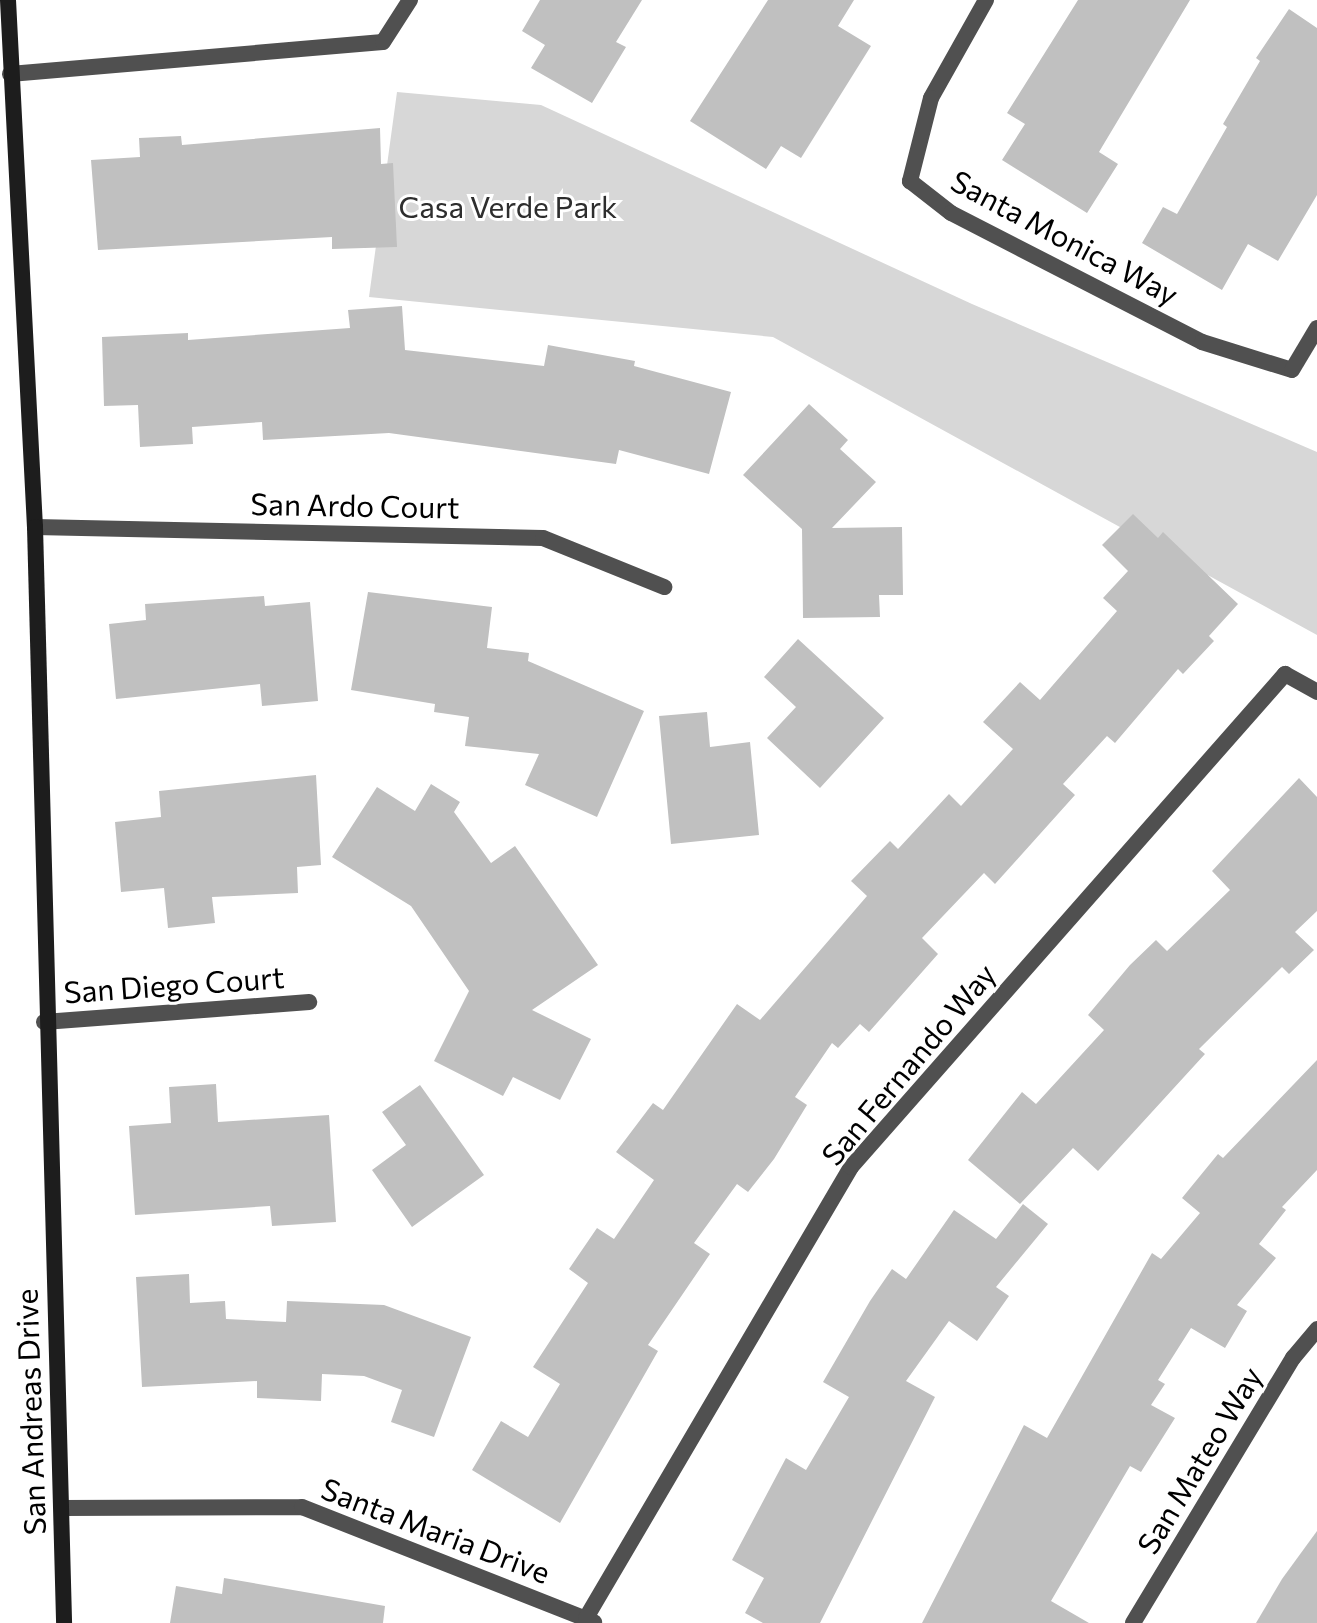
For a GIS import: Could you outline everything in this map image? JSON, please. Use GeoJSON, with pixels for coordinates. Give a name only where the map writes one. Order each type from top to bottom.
{"type":"FeatureCollection","features":[{"type":"Feature","properties":{"kind":"street","name":"San Andreas Drive"},"geometry":{"type":"LineString","coordinates":[[8,0],[35,527],[44,1022],[64,1623]]}},
{"type":"Feature","properties":{"kind":"street"},"geometry":{"type":"LineString","coordinates":[[10,74],[383,42],[410,0]]}},
{"type":"Feature","properties":{"kind":"street","name":"Santa Monica Way"},"geometry":{"type":"LineString","coordinates":[[986,0],[931,98],[910,181],[951,213],[1202,342],[1292,370],[1317,328]]}},
{"type":"Feature","properties":{"kind":"street","name":"San Ardo Court"},"geometry":{"type":"LineString","coordinates":[[35,527],[543,538],[664,587]]}},
{"type":"Feature","properties":{"kind":"street","name":"San Fernando Way"},"geometry":{"type":"LineString","coordinates":[[590,1620],[851,1167],[1285,674],[1317,692]]}},
{"type":"Feature","properties":{"kind":"street","name":"San Diego Court"},"geometry":{"type":"LineString","coordinates":[[44,1022],[309,1002]]}},
{"type":"Feature","properties":{"kind":"street","name":"San Mateo Way"},"geometry":{"type":"LineString","coordinates":[[1133,1623],[1293,1358],[1317,1329]]}},
{"type":"Feature","properties":{"kind":"street","name":"Santa Maria Drive"},"geometry":{"type":"LineString","coordinates":[[62,1508],[302,1507],[590,1620]]}},
{"type":"Feature","properties":{"kind":"green space","name":"Casa Verde Park"},"geometry":{"type":"Polygon","coordinates":[[[397,92],[541,105],[972,304],[1317,452],[1317,635],[773,337],[369,297],[397,92]]]}},
{"type":"Feature","properties":{"kind":"building"},"geometry":{"type":"Polygon","coordinates":[[[540,0],[642,0],[616,42],[626,47],[592,103],[531,68],[545,45],[522,31],[540,0]]]}},
{"type":"Feature","properties":{"kind":"building"},"geometry":{"type":"Polygon","coordinates":[[[768,0],[854,0],[838,26],[871,46],[801,158],[781,146],[766,169],[690,121],[768,0]]]}},
{"type":"Feature","properties":{"kind":"building"},"geometry":{"type":"Polygon","coordinates":[[[1078,0],[1190,0],[1099,152],[1118,164],[1087,213],[1002,160],[1025,124],[1007,113],[1078,0]]]}},
{"type":"Feature","properties":{"kind":"building"},"geometry":{"type":"Polygon","coordinates":[[[1289,9],[1317,28],[1317,195],[1278,261],[1248,244],[1222,290],[1142,243],[1163,207],[1177,214],[1227,127],[1223,124],[1260,61],[1256,58],[1289,9]]]}},
{"type":"Feature","properties":{"kind":"building"},"geometry":{"type":"Polygon","coordinates":[[[380,128],[381,164],[393,163],[397,247],[332,249],[332,237],[98,250],[91,160],[140,157],[139,138],[181,136],[182,145],[380,128]]]}},
{"type":"Feature","properties":{"kind":"building"},"geometry":{"type":"Polygon","coordinates":[[[402,306],[405,350],[544,366],[548,345],[635,361],[634,366],[731,392],[709,474],[619,450],[616,464],[389,433],[263,440],[262,422],[192,427],[193,444],[140,447],[138,405],[104,406],[102,337],[188,333],[188,340],[350,328],[348,310],[402,306]]]}},
{"type":"Feature","properties":{"kind":"building"},"geometry":{"type":"Polygon","coordinates":[[[809,404],[848,440],[840,449],[876,482],[832,528],[902,527],[903,595],[879,595],[880,617],[803,618],[802,529],[743,475],[809,404]]]}},
{"type":"Feature","properties":{"kind":"building"},"geometry":{"type":"Polygon","coordinates":[[[1133,514],[1158,538],[1163,532],[1238,604],[1209,636],[1214,641],[1183,674],[1178,669],[1115,743],[1107,736],[1063,784],[1075,795],[995,884],[984,873],[922,938],[938,954],[869,1032],[860,1024],[838,1048],[832,1043],[795,1097],[807,1105],[774,1159],[748,1192],[737,1184],[694,1243],[710,1254],[648,1345],[658,1351],[560,1523],[472,1470],[501,1421],[528,1437],[560,1384],[533,1367],[588,1283],[569,1269],[597,1228],[614,1239],[654,1180],[616,1152],[653,1103],[663,1110],[737,1004],[760,1020],[867,896],[851,881],[890,841],[898,849],[949,794],[961,806],[1013,749],[983,722],[1020,682],[1040,700],[1117,611],[1103,598],[1128,571],[1102,545],[1133,514]]]}},
{"type":"Feature","properties":{"kind":"building"},"geometry":{"type":"Polygon","coordinates":[[[368,592],[492,607],[487,648],[529,653],[528,661],[644,711],[597,817],[525,785],[539,754],[465,746],[469,717],[434,712],[435,704],[351,690],[368,592]]]}},
{"type":"Feature","properties":{"kind":"building"},"geometry":{"type":"Polygon","coordinates":[[[264,596],[265,606],[310,602],[318,701],[262,706],[260,684],[116,699],[109,624],[146,620],[145,604],[264,596]]]}},
{"type":"Feature","properties":{"kind":"building"},"geometry":{"type":"Polygon","coordinates":[[[798,639],[884,718],[820,788],[767,738],[796,707],[764,677],[798,639]]]}},
{"type":"Feature","properties":{"kind":"building"},"geometry":{"type":"Polygon","coordinates":[[[707,712],[710,747],[750,742],[759,835],[671,844],[659,716],[707,712]]]}},
{"type":"Feature","properties":{"kind":"building"},"geometry":{"type":"Polygon","coordinates":[[[316,775],[321,865],[297,867],[298,893],[212,897],[215,923],[168,928],[164,888],[121,892],[115,822],[161,817],[159,791],[316,775]]]}},
{"type":"Feature","properties":{"kind":"building"},"geometry":{"type":"Polygon","coordinates":[[[1299,778],[1317,797],[1317,911],[1295,932],[1314,950],[1289,974],[1282,967],[1199,1049],[1205,1054],[1098,1171],[1073,1148],[1020,1204],[968,1160],[1022,1092],[1036,1104],[1104,1030],[1088,1015],[1130,965],[1156,940],[1167,951],[1230,890],[1212,871],[1299,778]]]}},
{"type":"Feature","properties":{"kind":"building"},"geometry":{"type":"Polygon","coordinates":[[[431,784],[460,802],[454,812],[491,863],[515,846],[598,965],[532,1010],[591,1039],[560,1100],[513,1077],[503,1096],[434,1061],[469,991],[411,906],[332,857],[377,787],[415,811],[431,784]]]}},
{"type":"Feature","properties":{"kind":"building"},"geometry":{"type":"Polygon","coordinates":[[[1317,1060],[1317,1170],[1282,1207],[1286,1210],[1259,1244],[1276,1258],[1237,1305],[1247,1311],[1225,1348],[1191,1328],[1158,1380],[1165,1384],[1151,1405],[1175,1418],[1141,1472],[1130,1466],[1051,1601],[1089,1623],[922,1623],[1024,1425],[1047,1438],[1152,1253],[1161,1259],[1200,1213],[1182,1198],[1218,1154],[1223,1158],[1317,1060]]]}},
{"type":"Feature","properties":{"kind":"building"},"geometry":{"type":"Polygon","coordinates":[[[216,1084],[218,1122],[329,1115],[336,1222],[272,1226],[270,1206],[135,1215],[129,1126],[171,1123],[169,1087],[216,1084]]]}},
{"type":"Feature","properties":{"kind":"building"},"geometry":{"type":"Polygon","coordinates":[[[420,1085],[484,1175],[412,1227],[372,1170],[406,1145],[382,1112],[420,1085]]]}},
{"type":"Feature","properties":{"kind":"building"},"geometry":{"type":"Polygon","coordinates":[[[1023,1204],[1048,1224],[996,1287],[1009,1296],[977,1341],[949,1321],[906,1381],[935,1397],[820,1623],[763,1623],[745,1613],[764,1578],[732,1560],[786,1458],[806,1470],[849,1397],[823,1382],[870,1301],[892,1269],[906,1279],[954,1210],[996,1239],[1023,1204]]]}},
{"type":"Feature","properties":{"kind":"building"},"geometry":{"type":"Polygon","coordinates":[[[189,1274],[190,1303],[225,1301],[226,1319],[286,1322],[287,1301],[384,1305],[471,1337],[434,1437],[391,1422],[402,1390],[364,1376],[322,1374],[321,1401],[257,1398],[257,1381],[142,1387],[136,1277],[189,1274]]]}},
{"type":"Feature","properties":{"kind":"building"},"geometry":{"type":"Polygon","coordinates":[[[1317,1531],[1317,1623],[1256,1623],[1282,1579],[1317,1531]]]}},
{"type":"Feature","properties":{"kind":"building"},"geometry":{"type":"Polygon","coordinates":[[[224,1578],[385,1606],[383,1623],[170,1623],[176,1586],[222,1594],[224,1578]]]}}]}
